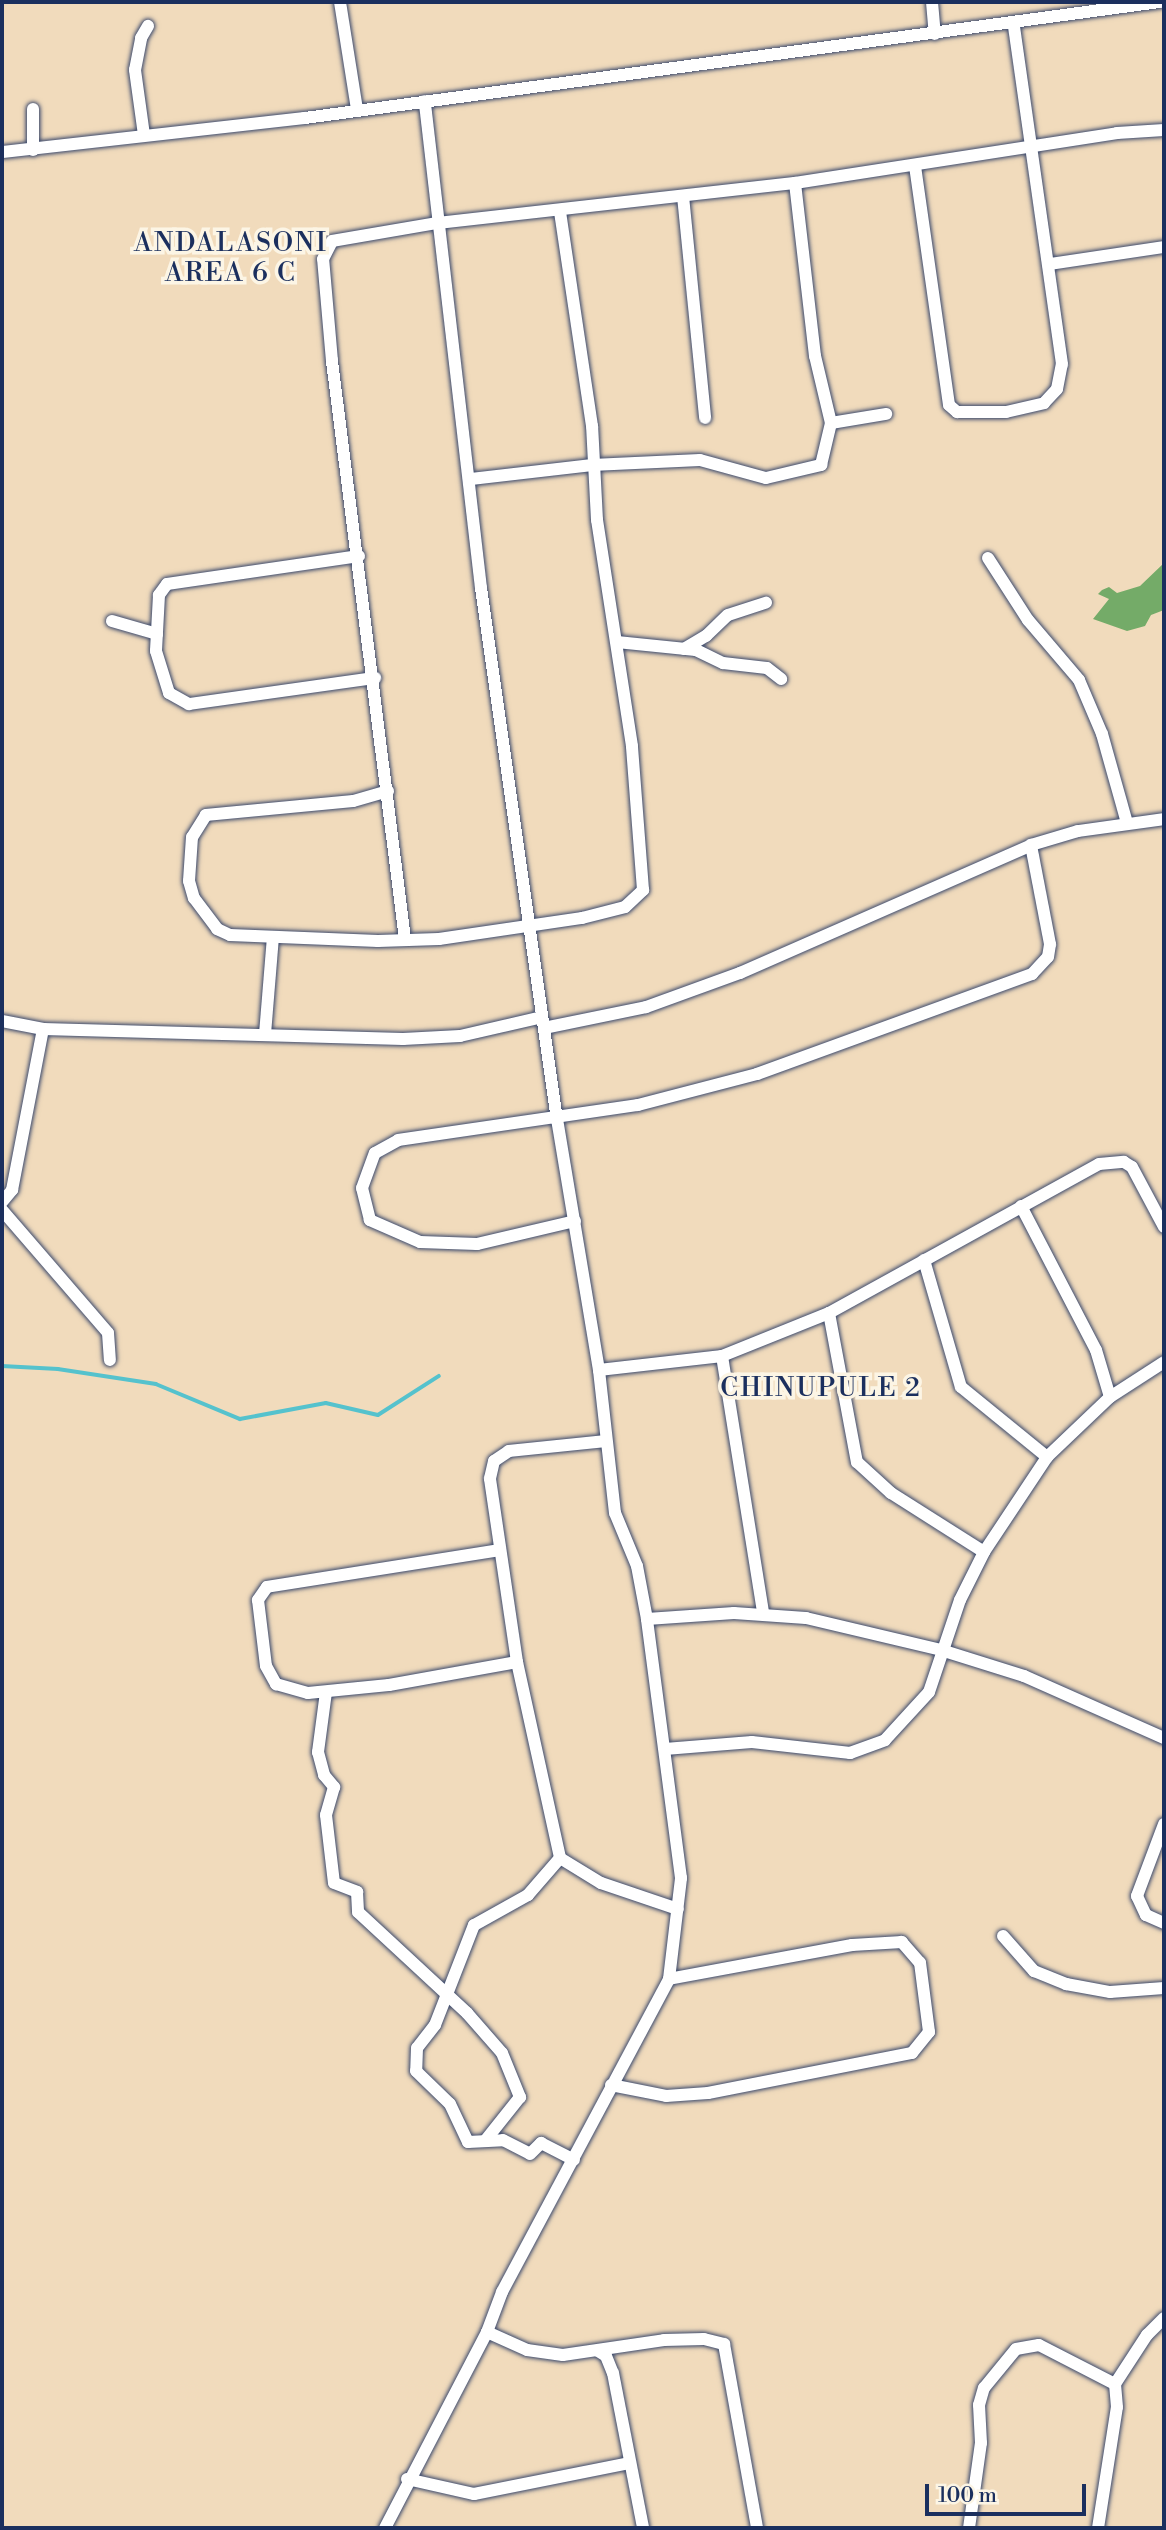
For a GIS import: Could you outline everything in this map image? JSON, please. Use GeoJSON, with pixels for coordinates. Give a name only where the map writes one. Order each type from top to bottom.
{"type":"FeatureCollection","features":[{"type":"Feature","properties":{"kind":"street"},"geometry":{"type":"LineString","coordinates":[[340,2],[357,109]]}},
{"type":"Feature","properties":{"kind":"street"},"geometry":{"type":"LineString","coordinates":[[932,2],[935,34]]}},
{"type":"Feature","properties":{"kind":"street"},"geometry":{"type":"LineString","coordinates":[[2,152],[1014,25],[1160,2]]}},
{"type":"Feature","properties":{"kind":"street"},"geometry":{"type":"LineString","coordinates":[[915,166],[946,397],[957,412],[1033,408],[1053,396],[1062,364],[1050,264],[1030,147],[1014,25]]}},
{"type":"Feature","properties":{"kind":"street"},"geometry":{"type":"LineString","coordinates":[[144,135],[135,70],[141,38],[148,26]]}},
{"type":"Feature","properties":{"kind":"street"},"geometry":{"type":"LineString","coordinates":[[385,2528],[407,2479],[487,2332],[502,2292],[669,1979],[678,1909],[679,1839],[647,1619],[637,1566],[615,1513],[599,1370],[556,1120],[481,588],[471,479],[437,223],[440,203],[425,101]]}},
{"type":"Feature","properties":{"kind":"street"},"geometry":{"type":"LineString","coordinates":[[33,110],[33,150]]}},
{"type":"Feature","properties":{"kind":"street"},"geometry":{"type":"LineString","coordinates":[[405,939],[323,259],[326,248],[342,238],[437,223],[560,213],[795,183],[1030,147],[1164,130]]}},
{"type":"Feature","properties":{"kind":"street"},"geometry":{"type":"LineString","coordinates":[[471,479],[592,466],[700,460],[766,478],[821,465],[831,423],[815,356],[795,183]]}},
{"type":"Feature","properties":{"kind":"street"},"geometry":{"type":"LineString","coordinates":[[683,196],[705,418]]}},
{"type":"Feature","properties":{"kind":"street"},"geometry":{"type":"LineString","coordinates":[[388,791],[331,803],[212,813],[201,819],[192,837],[189,881],[194,898],[223,933],[273,937],[405,939],[530,926],[625,907],[643,890],[632,746],[592,466],[592,426],[560,213]]}},
{"type":"Feature","properties":{"kind":"street"},"geometry":{"type":"LineString","coordinates":[[1050,264],[1164,247]]}},
{"type":"Feature","properties":{"kind":"street"},"geometry":{"type":"LineString","coordinates":[[831,423],[886,414]]}},
{"type":"Feature","properties":{"kind":"street"},"geometry":{"type":"LineString","coordinates":[[359,556],[167,584],[159,595],[157,634],[162,680],[170,693],[189,704],[375,678]]}},
{"type":"Feature","properties":{"kind":"street"},"geometry":{"type":"LineString","coordinates":[[988,558],[1028,620],[1079,680],[1102,734],[1127,823]]}},
{"type":"Feature","properties":{"kind":"street"},"geometry":{"type":"LineString","coordinates":[[684,649],[706,636],[728,615],[766,603]]}},
{"type":"Feature","properties":{"kind":"street"},"geometry":{"type":"LineString","coordinates":[[111,621],[157,634]]}},
{"type":"Feature","properties":{"kind":"street"},"geometry":{"type":"LineString","coordinates":[[617,642],[684,649],[723,663],[766,668],[781,679]]}},
{"type":"Feature","properties":{"kind":"street"},"geometry":{"type":"LineString","coordinates":[[2,1021],[43,1029],[431,1038],[646,1007],[740,972],[1031,845],[1127,823],[1164,819]]}},
{"type":"Feature","properties":{"kind":"street"},"geometry":{"type":"LineString","coordinates":[[575,1221],[477,1244],[440,1245],[387,1230],[370,1220],[365,1209],[362,1188],[369,1163],[386,1144],[556,1120],[638,1105],[757,1074],[1032,974],[1048,957],[1050,944],[1031,845]]}},
{"type":"Feature","properties":{"kind":"street"},"geometry":{"type":"LineString","coordinates":[[265,1034],[273,937]]}},
{"type":"Feature","properties":{"kind":"street"},"geometry":{"type":"LineString","coordinates":[[2,1202],[12,1190],[43,1029]]}},
{"type":"Feature","properties":{"kind":"street"},"geometry":{"type":"LineString","coordinates":[[599,1370],[722,1356],[829,1313],[1088,1168],[1124,1162],[1138,1175],[1164,1227]]}},
{"type":"Feature","properties":{"kind":"street"},"geometry":{"type":"LineString","coordinates":[[1021,1206],[1087,1329],[1103,1366],[1110,1397]]}},
{"type":"Feature","properties":{"kind":"street"},"geometry":{"type":"LineString","coordinates":[[2,1210],[108,1333],[110,1360]]}},
{"type":"Feature","properties":{"kind":"street"},"geometry":{"type":"LineString","coordinates":[[924,1260],[966,1394],[1047,1457]]}},
{"type":"Feature","properties":{"kind":"street"},"geometry":{"type":"LineString","coordinates":[[829,1313],[857,1462],[891,1493],[984,1552]]}},
{"type":"Feature","properties":{"kind":"street"},"geometry":{"type":"LineString","coordinates":[[722,1356],[763,1613]]}},
{"type":"Feature","properties":{"kind":"street"},"geometry":{"type":"LineString","coordinates":[[665,1749],[752,1742],[850,1753],[867,1749],[885,1740],[920,1707],[936,1678],[941,1650],[984,1552],[1047,1457],[1110,1397],[1164,1362]]}},
{"type":"Feature","properties":{"kind":"street"},"geometry":{"type":"LineString","coordinates":[[606,1441],[501,1454],[491,1479],[517,1662],[561,1858],[601,1883],[678,1909]]}},
{"type":"Feature","properties":{"kind":"street"},"geometry":{"type":"LineString","coordinates":[[500,1550],[294,1580],[261,1591],[262,1639],[269,1675],[287,1691],[326,1692],[517,1662]]}},
{"type":"Feature","properties":{"kind":"street"},"geometry":{"type":"LineString","coordinates":[[647,1619],[763,1613],[806,1618],[941,1650],[1024,1676],[1163,1735]]}},
{"type":"Feature","properties":{"kind":"street"},"geometry":{"type":"LineString","coordinates":[[326,1692],[318,1752],[324,1776],[334,1787],[326,1815],[334,1883],[357,1892],[358,1912],[446,1994],[502,2053],[520,2098],[485,2141]]}},
{"type":"Feature","properties":{"kind":"street"},"geometry":{"type":"LineString","coordinates":[[1164,1824],[1137,1896],[1146,1915],[1164,1923]]}},
{"type":"Feature","properties":{"kind":"street"},"geometry":{"type":"LineString","coordinates":[[561,1858],[528,1895],[474,1925],[435,2025],[417,2048],[416,2071],[450,2104],[468,2142],[503,2140],[530,2154],[541,2143],[574,2160]]}},
{"type":"Feature","properties":{"kind":"street"},"geometry":{"type":"LineString","coordinates":[[1003,1936],[1018,1957],[1048,1978],[1110,1992],[1164,1988]]}},
{"type":"Feature","properties":{"kind":"street"},"geometry":{"type":"LineString","coordinates":[[611,2085],[666,2096],[708,2093],[912,2053],[929,2032],[920,1962],[902,1942],[852,1945],[669,1979]]}},
{"type":"Feature","properties":{"kind":"street"},"geometry":{"type":"LineString","coordinates":[[1098,2528],[1117,2407],[1115,2384],[1147,2335],[1164,2318]]}},
{"type":"Feature","properties":{"kind":"street"},"geometry":{"type":"LineString","coordinates":[[487,2332],[540,2353],[598,2351],[663,2340],[704,2339],[724,2344],[757,2528]]}},
{"type":"Feature","properties":{"kind":"street"},"geometry":{"type":"LineString","coordinates":[[969,2528],[981,2444],[979,2405],[985,2388],[1016,2349],[1039,2346],[1115,2384]]}},
{"type":"Feature","properties":{"kind":"street"},"geometry":{"type":"LineString","coordinates":[[598,2351],[606,2356],[613,2373],[643,2528]]}},
{"type":"Feature","properties":{"kind":"street"},"geometry":{"type":"LineString","coordinates":[[407,2479],[474,2494],[629,2463]]}},
{"type":"Feature","properties":{"kind":"green space"},"geometry":{"type":"Polygon","coordinates":[[[1164,563],[1164,610],[1151,615],[1145,626],[1127,631],[1093,619],[1109,599],[1098,594],[1102,590],[1109,587],[1117,593],[1140,586],[1164,563]]]}},
{"type":"Feature","properties":{"kind":"waterway"},"geometry":{"type":"LineString","coordinates":[[2,1366],[58,1369],[156,1384],[240,1419],[326,1403],[378,1415],[439,1376]]}},
{"type":"Feature","properties":{"kind":"district","name":"ANDALASONI AREA 6 C"},"geometry":{"type":"Point","coordinates":[231,259]}},
{"type":"Feature","properties":{"kind":"district","name":"CHINUPULE 2"},"geometry":{"type":"Point","coordinates":[821,1389]}}]}
